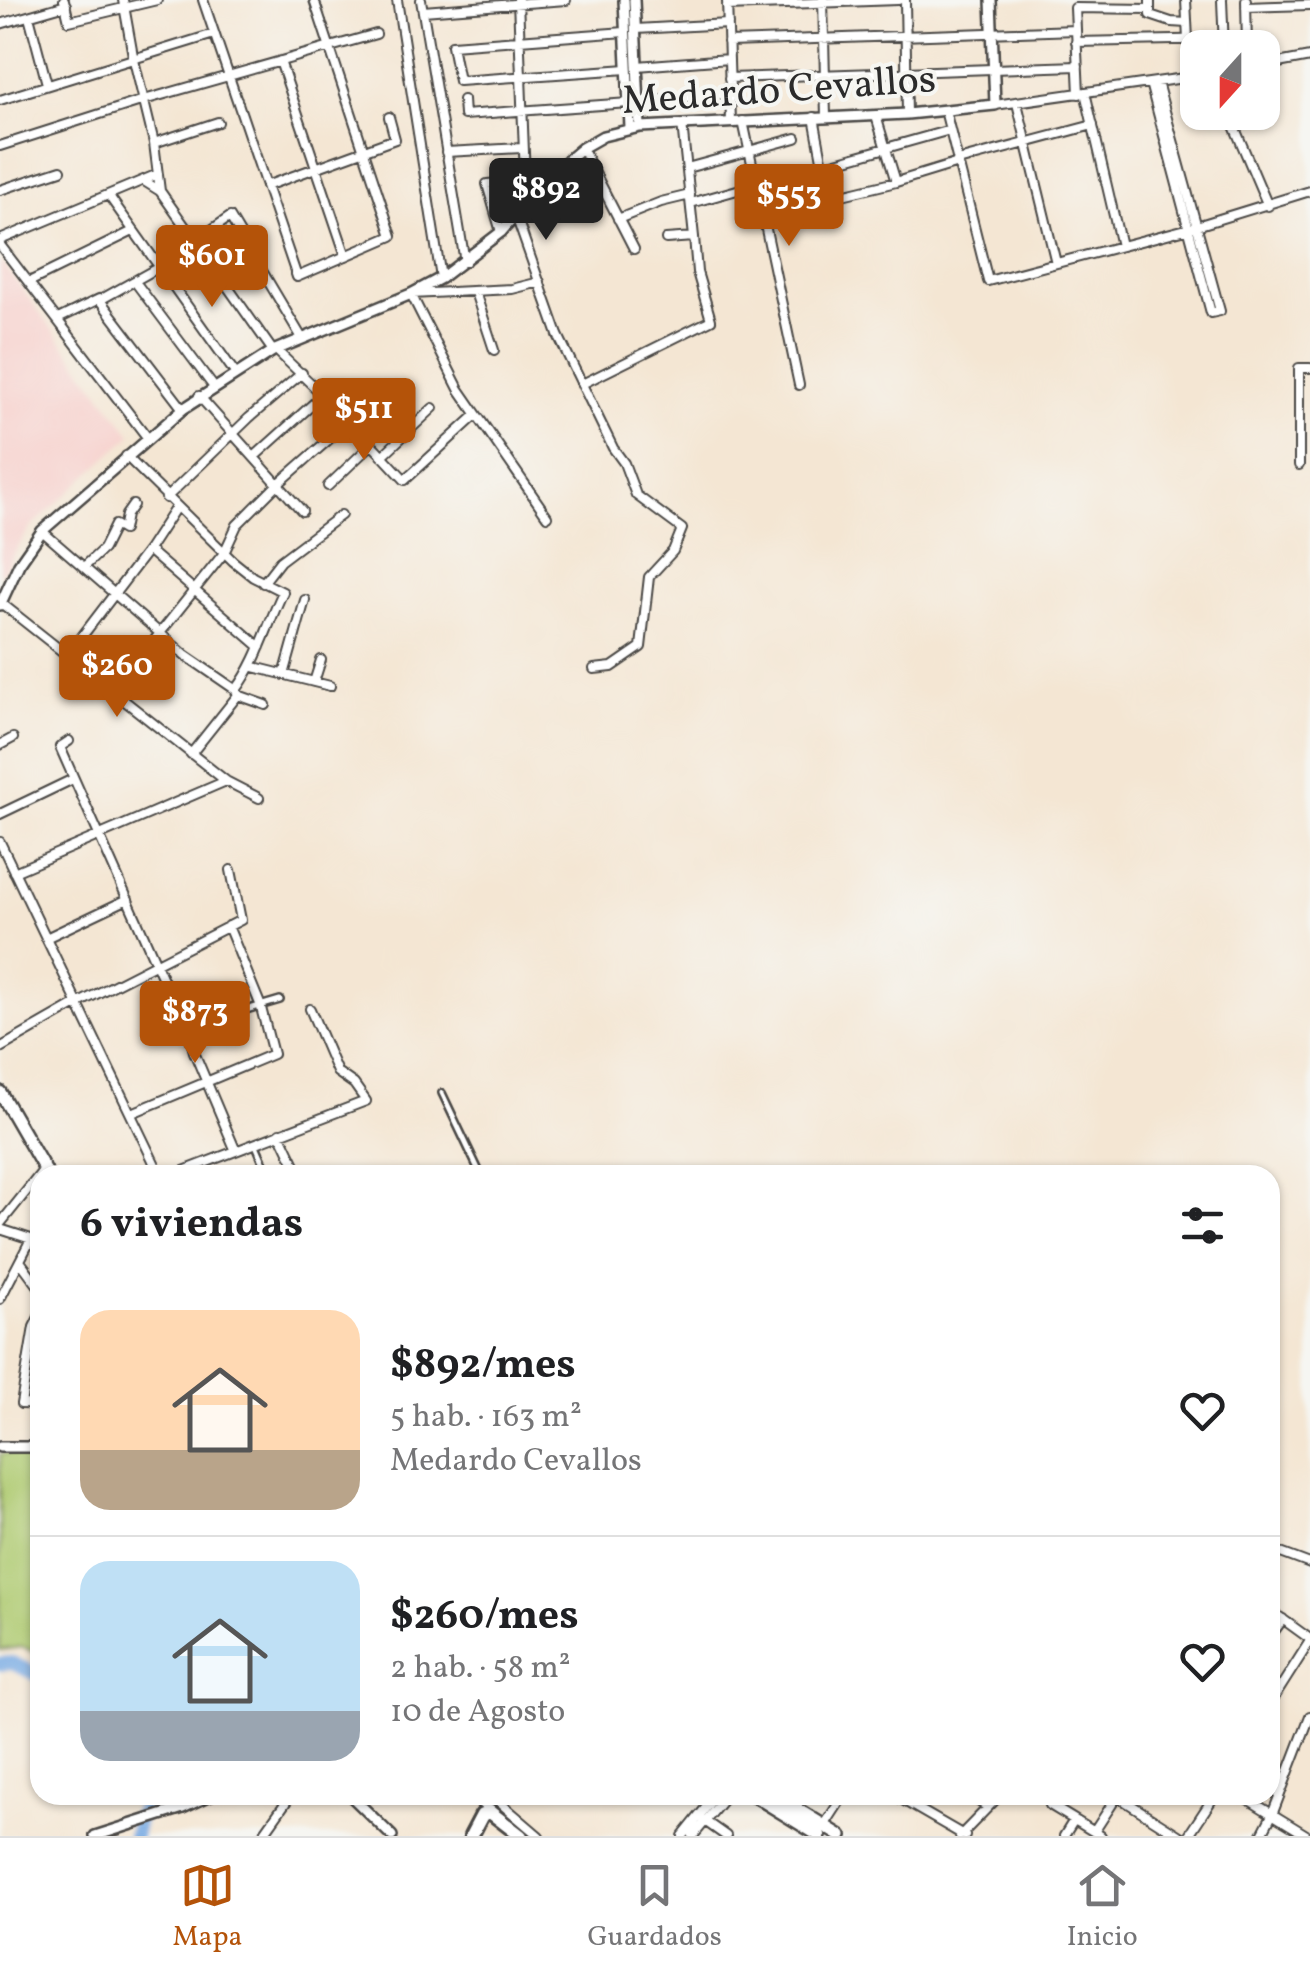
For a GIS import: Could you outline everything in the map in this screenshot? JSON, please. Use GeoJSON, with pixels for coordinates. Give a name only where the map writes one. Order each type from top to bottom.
{"type":"FeatureCollection","features":[{"type":"Feature","properties":{"kind":"highway"},"geometry":{"type":"LineString","coordinates":[[472,1836],[482,1815],[494,1813],[521,1836]]}},
{"type":"Feature","properties":{"kind":"main road"},"geometry":{"type":"LineString","coordinates":[[0,1092],[43,1165]]}},
{"type":"Feature","properties":{"kind":"main road"},"geometry":{"type":"LineString","coordinates":[[771,1805],[820,1833],[842,1836]]}},
{"type":"Feature","properties":{"kind":"main road"},"geometry":{"type":"LineString","coordinates":[[786,1805],[820,1833]]}},
{"type":"Feature","properties":{"kind":"street"},"geometry":{"type":"LineString","coordinates":[[0,24],[65,3],[69,21],[124,4],[157,0]]}},
{"type":"Feature","properties":{"kind":"street"},"geometry":{"type":"LineString","coordinates":[[203,0],[297,276],[392,236],[314,0]]}},
{"type":"Feature","properties":{"kind":"street"},"geometry":{"type":"LineString","coordinates":[[397,0],[441,278]]}},
{"type":"Feature","properties":{"kind":"street"},"geometry":{"type":"LineString","coordinates":[[421,0],[465,262]]}},
{"type":"Feature","properties":{"kind":"street"},"geometry":{"type":"LineString","coordinates":[[423,11],[445,5],[566,0]]}},
{"type":"Feature","properties":{"kind":"street"},"geometry":{"type":"LineString","coordinates":[[624,0],[630,30],[635,127]]}},
{"type":"Feature","properties":{"kind":"street"},"geometry":{"type":"LineString","coordinates":[[630,30],[634,0]]}},
{"type":"Feature","properties":{"kind":"street"},"geometry":{"type":"LineString","coordinates":[[731,122],[727,3],[901,0],[906,35],[907,114]]}},
{"type":"Feature","properties":{"kind":"street"},"geometry":{"type":"LineString","coordinates":[[991,0],[994,105]]}},
{"type":"Feature","properties":{"kind":"street"},"geometry":{"type":"LineString","coordinates":[[1186,0],[1187,30]]}},
{"type":"Feature","properties":{"kind":"street"},"geometry":{"type":"LineString","coordinates":[[1222,0],[1223,30]]}},
{"type":"Feature","properties":{"kind":"street"},"geometry":{"type":"LineString","coordinates":[[822,1],[826,117]]}},
{"type":"Feature","properties":{"kind":"street"},"geometry":{"type":"LineString","coordinates":[[518,2],[526,203]]}},
{"type":"Feature","properties":{"kind":"street"},"geometry":{"type":"LineString","coordinates":[[1121,246],[1082,93],[1075,8],[1109,3],[1150,4],[1150,15],[1187,22]]}},
{"type":"Feature","properties":{"kind":"street"},"geometry":{"type":"LineString","coordinates":[[1247,30],[1246,3],[1310,5]]}},
{"type":"Feature","properties":{"kind":"street"},"geometry":{"type":"LineString","coordinates":[[124,4],[132,56],[154,143],[160,191]]}},
{"type":"Feature","properties":{"kind":"street"},"geometry":{"type":"LineString","coordinates":[[29,16],[47,84]]}},
{"type":"Feature","properties":{"kind":"street"},"geometry":{"type":"LineString","coordinates":[[431,56],[519,40],[728,24]]}},
{"type":"Feature","properties":{"kind":"street"},"geometry":{"type":"LineString","coordinates":[[728,42],[1076,30]]}},
{"type":"Feature","properties":{"kind":"street"},"geometry":{"type":"LineString","coordinates":[[0,100],[132,56],[214,34]]}},
{"type":"Feature","properties":{"kind":"street"},"geometry":{"type":"LineString","coordinates":[[0,146],[376,34]]}},
{"type":"Feature","properties":{"kind":"street"},"geometry":{"type":"LineString","coordinates":[[1076,42],[1180,40]]}},
{"type":"Feature","properties":{"kind":"street"},"geometry":{"type":"LineString","coordinates":[[453,49],[459,80],[729,60]]}},
{"type":"Feature","properties":{"kind":"street"},"geometry":{"type":"LineString","coordinates":[[1280,63],[1310,57]]}},
{"type":"Feature","properties":{"kind":"street"},"geometry":{"type":"LineString","coordinates":[[280,61],[346,256]]}},
{"type":"Feature","properties":{"kind":"street"},"geometry":{"type":"LineString","coordinates":[[730,78],[1078,66]]}},
{"type":"Feature","properties":{"kind":"street","name":"Medardo Cevallos"},"geometry":{"type":"LineString","coordinates":[[0,604],[19,564],[42,531],[182,409],[275,350],[441,278],[500,232],[557,169],[602,136],[635,127],[907,114],[1017,103],[1180,78]]}},
{"type":"Feature","properties":{"kind":"street"},"geometry":{"type":"LineString","coordinates":[[1153,82],[1220,311],[1211,314],[1193,227]]}},
{"type":"Feature","properties":{"kind":"street"},"geometry":{"type":"LineString","coordinates":[[463,100],[464,115],[730,94]]}},
{"type":"Feature","properties":{"kind":"street"},"geometry":{"type":"LineString","coordinates":[[1017,103],[1056,263]]}},
{"type":"Feature","properties":{"kind":"street"},"geometry":{"type":"LineString","coordinates":[[945,110],[988,281],[1310,192]]}},
{"type":"Feature","properties":{"kind":"street"},"geometry":{"type":"LineString","coordinates":[[876,116],[896,182]]}},
{"type":"Feature","properties":{"kind":"street"},"geometry":{"type":"LineString","coordinates":[[266,186],[395,139],[389,117]]}},
{"type":"Feature","properties":{"kind":"street"},"geometry":{"type":"LineString","coordinates":[[814,117],[829,197]]}},
{"type":"Feature","properties":{"kind":"street"},"geometry":{"type":"LineString","coordinates":[[743,121],[799,385]]}},
{"type":"Feature","properties":{"kind":"street"},"geometry":{"type":"LineString","coordinates":[[154,143],[218,122]]}},
{"type":"Feature","properties":{"kind":"street"},"geometry":{"type":"LineString","coordinates":[[582,384],[711,320],[696,272],[682,124]]}},
{"type":"Feature","properties":{"kind":"street"},"geometry":{"type":"LineString","coordinates":[[763,214],[896,182],[1093,125]]}},
{"type":"Feature","properties":{"kind":"street"},"geometry":{"type":"LineString","coordinates":[[618,219],[661,202],[691,199],[950,130]]}},
{"type":"Feature","properties":{"kind":"street"},"geometry":{"type":"LineString","coordinates":[[1236,130],[1268,206]]}},
{"type":"Feature","properties":{"kind":"street"},"geometry":{"type":"LineString","coordinates":[[688,168],[796,138]]}},
{"type":"Feature","properties":{"kind":"street"},"geometry":{"type":"LineString","coordinates":[[446,152],[524,148]]}},
{"type":"Feature","properties":{"kind":"street"},"geometry":{"type":"LineString","coordinates":[[582,148],[634,249]]}},
{"type":"Feature","properties":{"kind":"street"},"geometry":{"type":"LineString","coordinates":[[0,190],[61,170]]}},
{"type":"Feature","properties":{"kind":"street"},"geometry":{"type":"LineString","coordinates":[[147,437],[0,243],[158,174]]}},
{"type":"Feature","properties":{"kind":"street"},"geometry":{"type":"LineString","coordinates":[[500,232],[487,184],[525,180]]}},
{"type":"Feature","properties":{"kind":"street"},"geometry":{"type":"LineString","coordinates":[[144,181],[160,191],[275,350],[324,394],[405,480],[476,414]]}},
{"type":"Feature","properties":{"kind":"street"},"geometry":{"type":"LineString","coordinates":[[109,196],[235,373]]}},
{"type":"Feature","properties":{"kind":"street"},"geometry":{"type":"LineString","coordinates":[[516,216],[558,334],[624,463],[636,495],[682,529],[674,551],[649,577],[642,648],[612,667],[594,669]]}},
{"type":"Feature","properties":{"kind":"street"},"geometry":{"type":"LineString","coordinates":[[58,318],[160,270],[230,218],[302,338]]}},
{"type":"Feature","properties":{"kind":"street"},"geometry":{"type":"LineString","coordinates":[[29,282],[134,231]]}},
{"type":"Feature","properties":{"kind":"street"},"geometry":{"type":"LineString","coordinates":[[666,239],[694,237]]}},
{"type":"Feature","properties":{"kind":"street"},"geometry":{"type":"LineString","coordinates":[[540,282],[512,289],[411,294],[459,389],[547,516]]}},
{"type":"Feature","properties":{"kind":"street"},"geometry":{"type":"LineString","coordinates":[[136,283],[214,386]]}},
{"type":"Feature","properties":{"kind":"street"},"geometry":{"type":"LineString","coordinates":[[475,292],[494,350]]}},
{"type":"Feature","properties":{"kind":"street"},"geometry":{"type":"LineString","coordinates":[[100,300],[182,409]]}},
{"type":"Feature","properties":{"kind":"street"},"geometry":{"type":"LineString","coordinates":[[1299,465],[1299,368],[1310,368]]}},
{"type":"Feature","properties":{"kind":"street"},"geometry":{"type":"LineString","coordinates":[[166,498],[302,373]]}},
{"type":"Feature","properties":{"kind":"street"},"geometry":{"type":"LineString","coordinates":[[254,457],[324,394]]}},
{"type":"Feature","properties":{"kind":"street"},"geometry":{"type":"LineString","coordinates":[[199,396],[302,511]]}},
{"type":"Feature","properties":{"kind":"street"},"geometry":{"type":"LineString","coordinates":[[358,430],[396,398]]}},
{"type":"Feature","properties":{"kind":"street"},"geometry":{"type":"LineString","coordinates":[[382,456],[432,408]]}},
{"type":"Feature","properties":{"kind":"street"},"geometry":{"type":"LineString","coordinates":[[113,692],[224,553],[231,533],[278,484],[350,421]]}},
{"type":"Feature","properties":{"kind":"street"},"geometry":{"type":"LineString","coordinates":[[328,486],[372,444]]}},
{"type":"Feature","properties":{"kind":"street"},"geometry":{"type":"LineString","coordinates":[[126,456],[224,553],[283,592],[254,667],[190,754]]}},
{"type":"Feature","properties":{"kind":"street"},"geometry":{"type":"LineString","coordinates":[[84,568],[103,549],[115,525],[123,530],[133,505]]}},
{"type":"Feature","properties":{"kind":"street"},"geometry":{"type":"LineString","coordinates":[[67,656],[176,507]]}},
{"type":"Feature","properties":{"kind":"street"},"geometry":{"type":"LineString","coordinates":[[264,583],[280,561],[341,515]]}},
{"type":"Feature","properties":{"kind":"street"},"geometry":{"type":"LineString","coordinates":[[42,531],[204,670],[237,693],[266,705]]}},
{"type":"Feature","properties":{"kind":"street"},"geometry":{"type":"LineString","coordinates":[[148,550],[260,647]]}},
{"type":"Feature","properties":{"kind":"street"},"geometry":{"type":"LineString","coordinates":[[284,675],[305,600]]}},
{"type":"Feature","properties":{"kind":"street"},"geometry":{"type":"LineString","coordinates":[[0,604],[190,754],[226,781],[258,798]]}},
{"type":"Feature","properties":{"kind":"street"},"geometry":{"type":"LineString","coordinates":[[314,682],[320,660]]}},
{"type":"Feature","properties":{"kind":"street"},"geometry":{"type":"LineString","coordinates":[[254,667],[330,686]]}},
{"type":"Feature","properties":{"kind":"street"},"geometry":{"type":"LineString","coordinates":[[0,744],[13,738]]}},
{"type":"Feature","properties":{"kind":"street"},"geometry":{"type":"LineString","coordinates":[[69,741],[60,747],[155,963],[188,1027],[205,1082],[235,1149]]}},
{"type":"Feature","properties":{"kind":"street"},"geometry":{"type":"LineString","coordinates":[[0,814],[73,778]]}},
{"type":"Feature","properties":{"kind":"street"},"geometry":{"type":"LineString","coordinates":[[14,872],[226,781]]}},
{"type":"Feature","properties":{"kind":"street"},"geometry":{"type":"LineString","coordinates":[[0,842],[155,1165]]}},
{"type":"Feature","properties":{"kind":"street"},"geometry":{"type":"LineString","coordinates":[[0,1048],[240,920],[231,870]]}},
{"type":"Feature","properties":{"kind":"street"},"geometry":{"type":"LineString","coordinates":[[46,938],[128,899]]}},
{"type":"Feature","properties":{"kind":"street"},"geometry":{"type":"LineString","coordinates":[[132,1113],[274,1054],[260,1004],[228,926]]}},
{"type":"Feature","properties":{"kind":"street"},"geometry":{"type":"LineString","coordinates":[[188,1027],[280,1000]]}},
{"type":"Feature","properties":{"kind":"street"},"geometry":{"type":"LineString","coordinates":[[196,1165],[366,1101],[354,1084],[337,1072],[310,1009]]}},
{"type":"Feature","properties":{"kind":"street"},"geometry":{"type":"LineString","coordinates":[[442,1093],[477,1165]]}},
{"type":"Feature","properties":{"kind":"street"},"geometry":{"type":"LineString","coordinates":[[280,1133],[295,1165]]}},
{"type":"Feature","properties":{"kind":"street"},"geometry":{"type":"LineString","coordinates":[[255,1142],[265,1165]]}},
{"type":"Feature","properties":{"kind":"street"},"geometry":{"type":"LineString","coordinates":[[30,1188],[13,1205],[0,1227],[30,1238]]}},
{"type":"Feature","properties":{"kind":"street"},"geometry":{"type":"LineString","coordinates":[[0,1196],[13,1205]]}},
{"type":"Feature","properties":{"kind":"street"},"geometry":{"type":"LineString","coordinates":[[0,1300],[30,1243]]}},
{"type":"Feature","properties":{"kind":"street"},"geometry":{"type":"LineString","coordinates":[[20,1261],[30,1274]]}},
{"type":"Feature","properties":{"kind":"street"},"geometry":{"type":"LineString","coordinates":[[30,1351],[21,1404],[30,1404]]}},
{"type":"Feature","properties":{"kind":"street"},"geometry":{"type":"LineString","coordinates":[[0,1447],[30,1447]]}},
{"type":"Feature","properties":{"kind":"street"},"geometry":{"type":"LineString","coordinates":[[1280,1553],[1310,1564]]}},
{"type":"Feature","properties":{"kind":"street"},"geometry":{"type":"LineString","coordinates":[[1280,1617],[1310,1640],[1280,1688]]}},
{"type":"Feature","properties":{"kind":"street"},"geometry":{"type":"LineString","coordinates":[[1280,1623],[1283,1619]]}},
{"type":"Feature","properties":{"kind":"street"},"geometry":{"type":"LineString","coordinates":[[1280,1794],[1310,1716]]}},
{"type":"Feature","properties":{"kind":"street"},"geometry":{"type":"LineString","coordinates":[[94,1836],[187,1805]]}},
{"type":"Feature","properties":{"kind":"street"},"geometry":{"type":"LineString","coordinates":[[262,1836],[284,1805]]}},
{"type":"Feature","properties":{"kind":"street"},"geometry":{"type":"LineString","coordinates":[[360,1805],[392,1836]]}},
{"type":"Feature","properties":{"kind":"street"},"geometry":{"type":"LineString","coordinates":[[484,1805],[494,1813]]}},
{"type":"Feature","properties":{"kind":"street"},"geometry":{"type":"LineString","coordinates":[[502,1805],[538,1836]]}},
{"type":"Feature","properties":{"kind":"street"},"geometry":{"type":"LineString","coordinates":[[693,1836],[709,1805]]}},
{"type":"Feature","properties":{"kind":"street"},"geometry":{"type":"LineString","coordinates":[[680,1836],[716,1805]]}},
{"type":"Feature","properties":{"kind":"street"},"geometry":{"type":"LineString","coordinates":[[820,1833],[838,1805]]}},
{"type":"Feature","properties":{"kind":"street"},"geometry":{"type":"LineString","coordinates":[[911,1805],[962,1835],[987,1807],[984,1805]]}},
{"type":"Feature","properties":{"kind":"street"},"geometry":{"type":"LineString","coordinates":[[1050,1805],[1097,1834],[1113,1805]]}},
{"type":"Feature","properties":{"kind":"street"},"geometry":{"type":"LineString","coordinates":[[1132,1805],[1180,1836]]}},
{"type":"Feature","properties":{"kind":"street"},"geometry":{"type":"LineString","coordinates":[[1188,1836],[1208,1805]]}},
{"type":"Feature","properties":{"kind":"street"},"geometry":{"type":"LineString","coordinates":[[1256,1805],[1306,1835],[1310,1820]]}},
{"type":"Feature","properties":{"kind":"street"},"geometry":{"type":"LineString","coordinates":[[1260,1836],[1276,1805]]}},
{"type":"Feature","properties":{"kind":"street"},"geometry":{"type":"LineString","coordinates":[[1064,1836],[1074,1820]]}},
{"type":"Feature","properties":{"kind":"street"},"geometry":{"type":"LineString","coordinates":[[699,1821],[726,1836]]}},
{"type":"Feature","properties":{"kind":"shaded area"},"geometry":{"type":"Polygon","coordinates":[[[0,260],[132,435],[30,528],[0,576],[0,260]]]}},
{"type":"Feature","properties":{"kind":"green space"},"geometry":{"type":"Polygon","coordinates":[[[30,1453],[30,1650],[22,1647],[0,1650],[0,1454],[30,1453]]]}},
{"type":"Feature","properties":{"kind":"waterway"},"geometry":{"type":"LineString","coordinates":[[0,1664],[12,1663],[30,1671]]}},
{"type":"Feature","properties":{"kind":"waterway"},"geometry":{"type":"LineString","coordinates":[[134,1836],[142,1805]]}}]}
